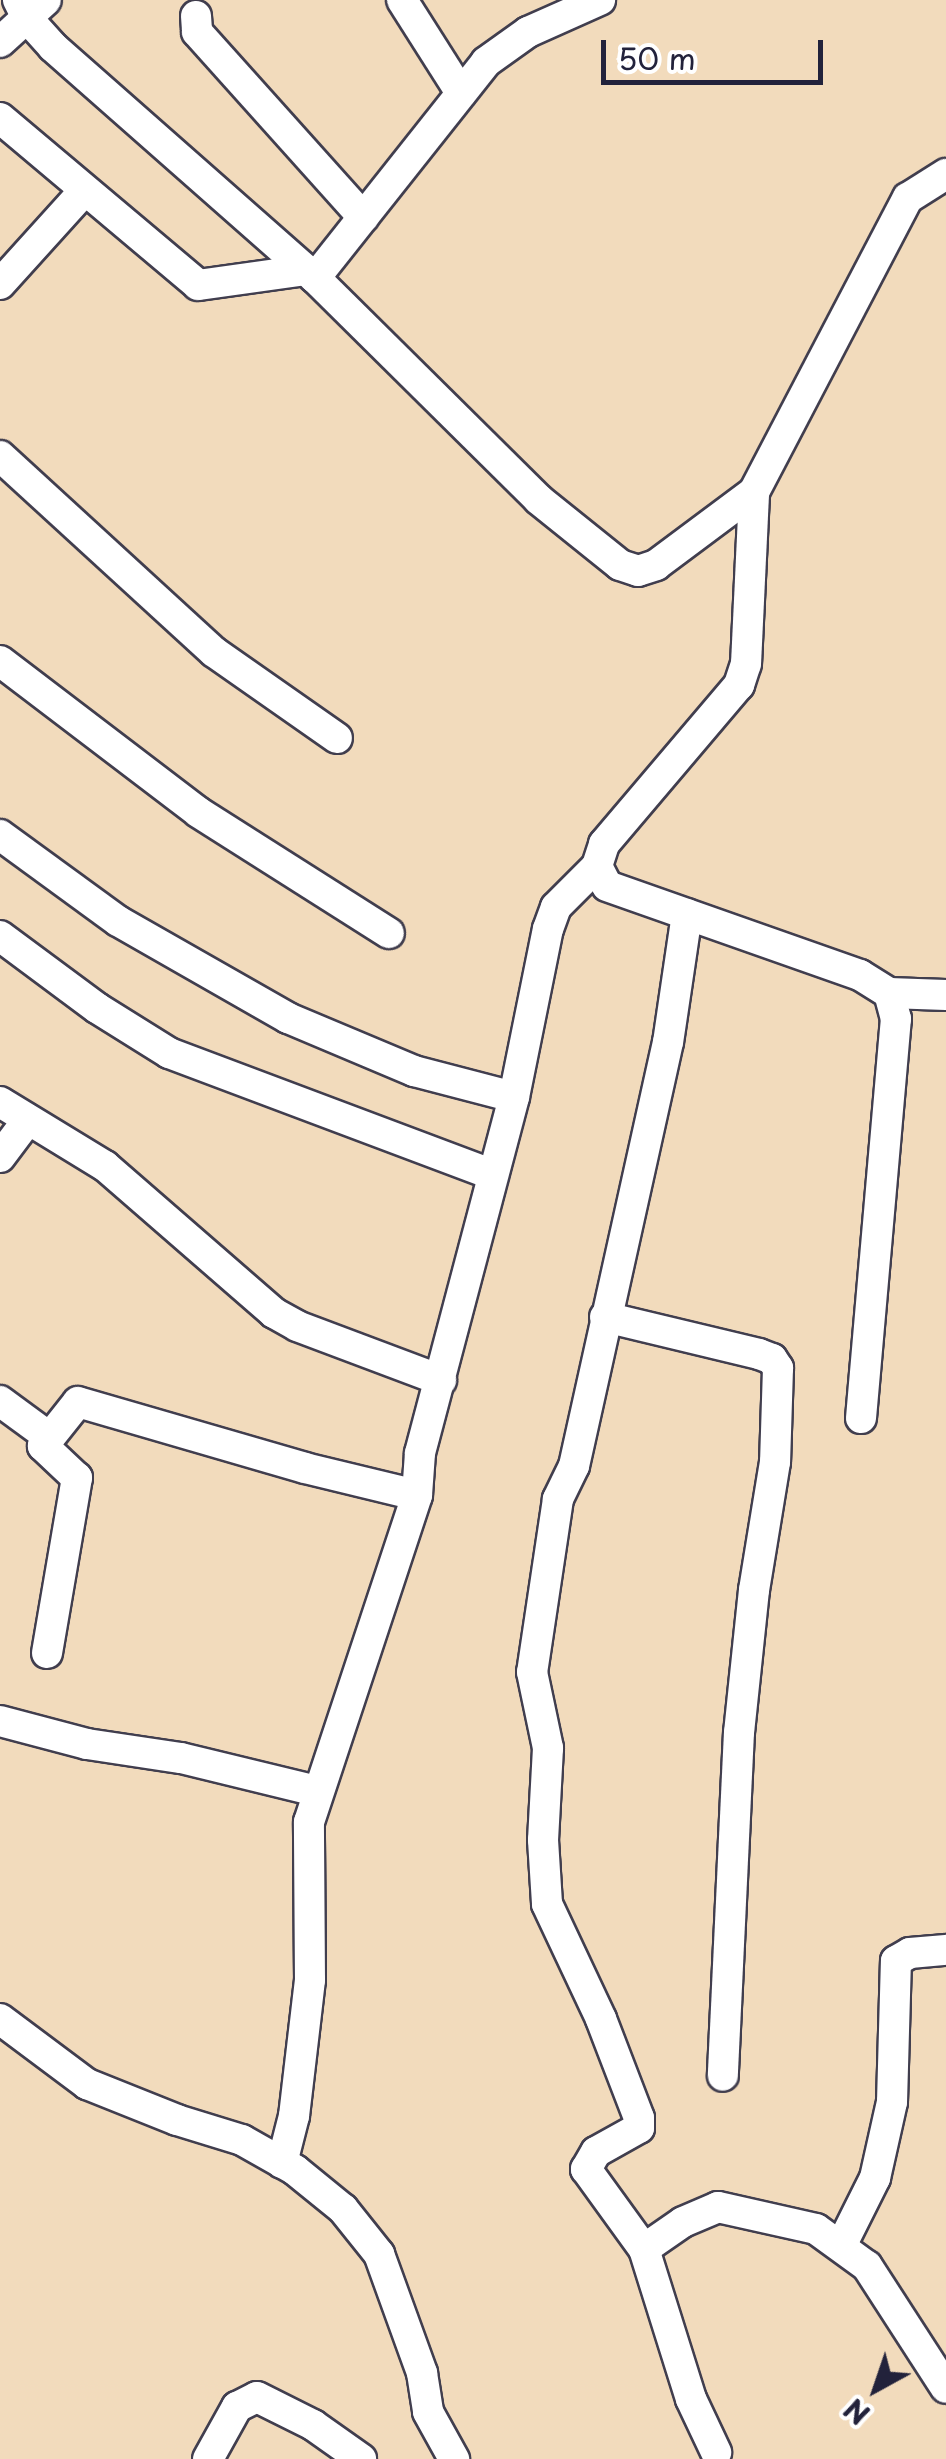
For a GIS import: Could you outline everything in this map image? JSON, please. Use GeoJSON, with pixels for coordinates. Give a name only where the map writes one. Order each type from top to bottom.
{"type":"FeatureCollection","features":[{"type":"Feature","properties":{"kind":"street"},"geometry":{"type":"LineString","coordinates":[[402,0],[461,93]]}},
{"type":"Feature","properties":{"kind":"street"},"geometry":{"type":"LineString","coordinates":[[0,118],[198,285],[310,274],[362,217],[486,62],[546,10],[600,0]]}},
{"type":"Feature","properties":{"kind":"street"},"geometry":{"type":"LineString","coordinates":[[0,42],[30,6],[53,48],[310,274],[538,499],[620,565],[638,570],[656,565],[754,492]]}},
{"type":"Feature","properties":{"kind":"street"},"geometry":{"type":"LineString","coordinates":[[196,16],[197,32],[362,217]]}},
{"type":"Feature","properties":{"kind":"street"},"geometry":{"type":"LineString","coordinates":[[282,2162],[294,2116],[306,2028],[312,1920],[309,1822],[316,1791],[417,1494],[420,1453],[514,1098],[548,929],[556,908],[597,866],[604,844],[740,685],[746,664],[754,492],[908,198],[946,174]]}},
{"type":"Feature","properties":{"kind":"street"},"geometry":{"type":"LineString","coordinates":[[0,284],[84,190]]}},
{"type":"Feature","properties":{"kind":"street"},"geometry":{"type":"LineString","coordinates":[[0,456],[214,652],[337,738]]}},
{"type":"Feature","properties":{"kind":"street"},"geometry":{"type":"LineString","coordinates":[[0,661],[198,812],[389,933]]}},
{"type":"Feature","properties":{"kind":"street"},"geometry":{"type":"LineString","coordinates":[[0,835],[118,921],[288,1018],[414,1071],[514,1098]]}},
{"type":"Feature","properties":{"kind":"street"},"geometry":{"type":"LineString","coordinates":[[597,866],[607,886],[860,975],[888,993],[946,995]]}},
{"type":"Feature","properties":{"kind":"street"},"geometry":{"type":"LineString","coordinates":[[687,914],[668,1042],[574,1466],[558,1499],[532,1672],[548,1748],[542,1840],[547,1904],[601,2019],[639,2118],[639,2128],[596,2152],[586,2169],[644,2248],[690,2399],[716,2452]]}},
{"type":"Feature","properties":{"kind":"street"},"geometry":{"type":"LineString","coordinates":[[0,936],[97,1008],[169,1053],[493,1175]]}},
{"type":"Feature","properties":{"kind":"street"},"geometry":{"type":"LineString","coordinates":[[861,1418],[896,1020],[888,993]]}},
{"type":"Feature","properties":{"kind":"street"},"geometry":{"type":"LineString","coordinates":[[0,1102],[105,1166],[274,1312],[298,1326],[441,1380]]}},
{"type":"Feature","properties":{"kind":"street"},"geometry":{"type":"LineString","coordinates":[[0,1156],[27,1121]]}},
{"type":"Feature","properties":{"kind":"street"},"geometry":{"type":"LineString","coordinates":[[604,1318],[759,1354],[772,1359],[778,1368],[775,1462],[754,1590],[739,1732],[724,2076]]}},
{"type":"Feature","properties":{"kind":"street"},"geometry":{"type":"LineString","coordinates":[[0,1400],[48,1438]]}},
{"type":"Feature","properties":{"kind":"street"},"geometry":{"type":"LineString","coordinates":[[47,1652],[77,1478],[42,1446],[78,1402],[305,1468],[417,1494]]}},
{"type":"Feature","properties":{"kind":"street"},"geometry":{"type":"LineString","coordinates":[[0,1721],[87,1744],[181,1758],[316,1791]]}},
{"type":"Feature","properties":{"kind":"street"},"geometry":{"type":"LineString","coordinates":[[842,2244],[875,2178],[892,2102],[896,1961],[910,1953],[946,1950]]}},
{"type":"Feature","properties":{"kind":"street"},"geometry":{"type":"LineString","coordinates":[[4,2028],[87,2084],[177,2120],[242,2140],[282,2162],[343,2209],[379,2254],[422,2373],[428,2412],[454,2459]]}},
{"type":"Feature","properties":{"kind":"street"},"geometry":{"type":"LineString","coordinates":[[644,2248],[682,2222],[718,2207],[800,2223],[842,2244],[886,2290],[913,2341],[946,2388]]}},
{"type":"Feature","properties":{"kind":"street"},"geometry":{"type":"LineString","coordinates":[[208,2459],[237,2407],[258,2397],[313,2425],[361,2459]]}}]}
